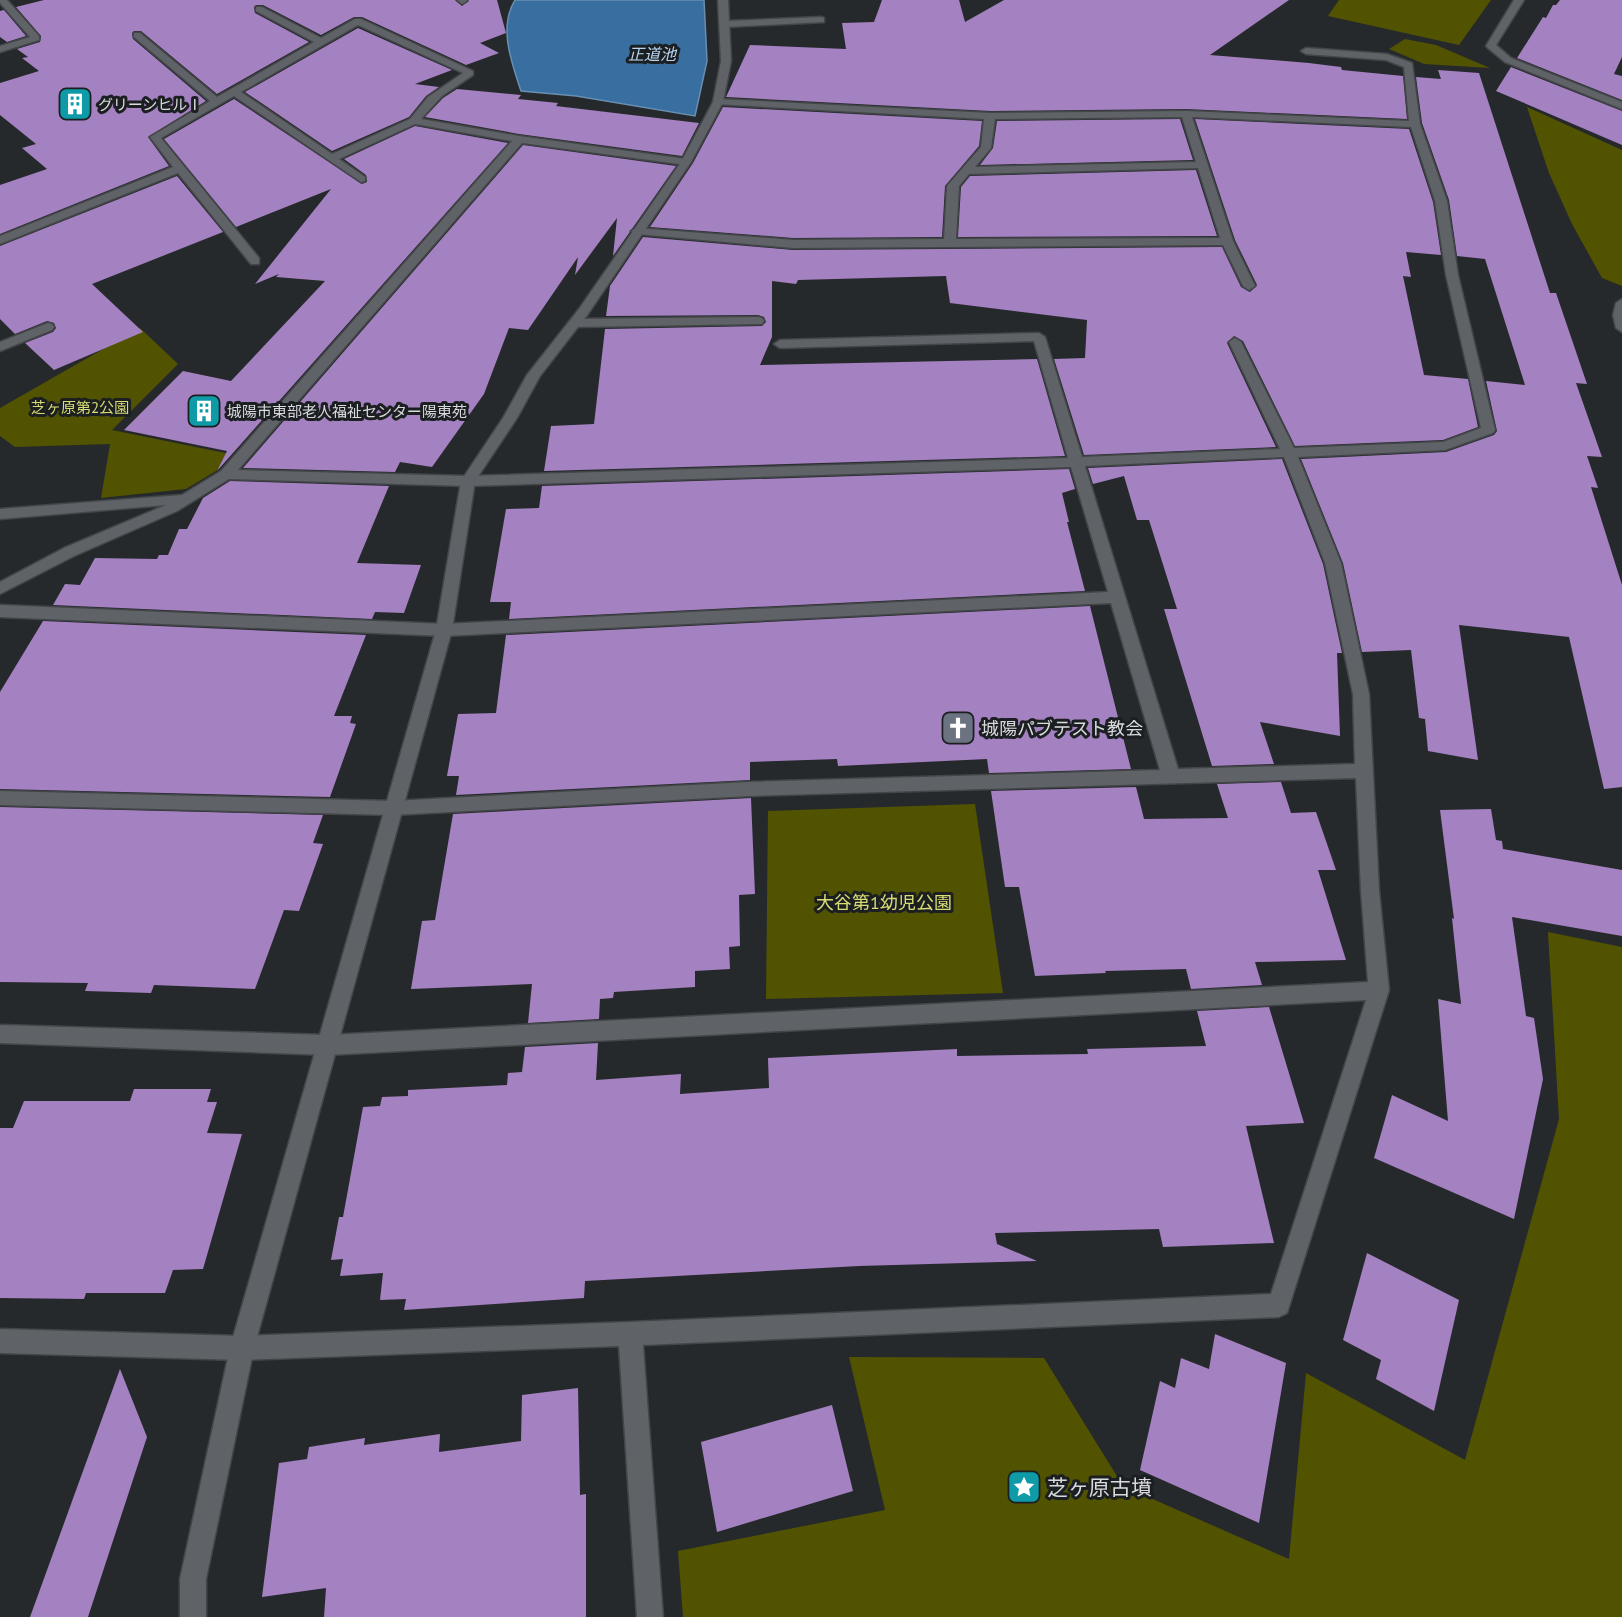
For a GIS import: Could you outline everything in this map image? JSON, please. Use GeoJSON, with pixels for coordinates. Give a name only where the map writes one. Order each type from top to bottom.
{"type":"FeatureCollection","features":[{"type":"Feature","properties":{"kind":"street"},"geometry":{"type":"LineString","coordinates":[[0,49],[36,38],[2,0]]}},
{"type":"Feature","properties":{"kind":"street"},"geometry":{"type":"LineString","coordinates":[[193,1617],[193,1579],[242,1348],[444,630],[468,481],[510,418],[534,375],[574,323],[687,162],[718,102],[726,62],[726,24],[723,0]]}},
{"type":"Feature","properties":{"kind":"street"},"geometry":{"type":"LineString","coordinates":[[1519,0],[1491,46],[1508,60],[1622,106]]}},
{"type":"Feature","properties":{"kind":"street"},"geometry":{"type":"LineString","coordinates":[[259,9],[321,42]]}},
{"type":"Feature","properties":{"kind":"street"},"geometry":{"type":"LineString","coordinates":[[726,24],[821,20]]}},
{"type":"Feature","properties":{"kind":"street"},"geometry":{"type":"LineString","coordinates":[[255,261],[155,137],[358,21],[470,73],[422,107],[414,121]]}},
{"type":"Feature","properties":{"kind":"street"},"geometry":{"type":"LineString","coordinates":[[137,35],[217,102]]}},
{"type":"Feature","properties":{"kind":"street"},"geometry":{"type":"LineString","coordinates":[[226,474],[468,481],[1074,462],[1445,446],[1488,430],[1452,275],[1441,201],[1415,124],[1409,65],[1387,57],[1306,51]]}},
{"type":"Feature","properties":{"kind":"street"},"geometry":{"type":"LineString","coordinates":[[235,92],[361,179]]}},
{"type":"Feature","properties":{"kind":"street"},"geometry":{"type":"LineString","coordinates":[[718,102],[990,116],[1186,114],[1415,124]]}},
{"type":"Feature","properties":{"kind":"street"},"geometry":{"type":"LineString","coordinates":[[1186,114],[1227,241],[1249,286]]}},
{"type":"Feature","properties":{"kind":"street"},"geometry":{"type":"LineString","coordinates":[[950,242],[953,186],[986,148],[990,116]]}},
{"type":"Feature","properties":{"kind":"street"},"geometry":{"type":"LineString","coordinates":[[331,158],[414,121],[519,139],[687,162]]}},
{"type":"Feature","properties":{"kind":"street"},"geometry":{"type":"LineString","coordinates":[[0,588],[69,552],[172,508],[226,474],[519,139]]}},
{"type":"Feature","properties":{"kind":"street"},"geometry":{"type":"LineString","coordinates":[[966,171],[1201,165]]}},
{"type":"Feature","properties":{"kind":"street"},"geometry":{"type":"LineString","coordinates":[[0,240],[180,168]]}},
{"type":"Feature","properties":{"kind":"street"},"geometry":{"type":"LineString","coordinates":[[637,231],[793,244],[1227,241]]}},
{"type":"Feature","properties":{"kind":"street"},"geometry":{"type":"LineString","coordinates":[[574,323],[758,321]]}},
{"type":"Feature","properties":{"kind":"street"},"geometry":{"type":"LineString","coordinates":[[0,347],[48,327]]}},
{"type":"Feature","properties":{"kind":"street"},"geometry":{"type":"LineString","coordinates":[[780,344],[1039,338],[1074,462],[1171,777]]}},
{"type":"Feature","properties":{"kind":"street"},"geometry":{"type":"LineString","coordinates":[[0,1341],[242,1348],[630,1334],[1279,1305],[1379,990],[1370,891],[1361,694],[1333,564],[1288,453],[1235,342]]}},
{"type":"Feature","properties":{"kind":"street"},"geometry":{"type":"LineString","coordinates":[[0,514],[187,498]]}},
{"type":"Feature","properties":{"kind":"street"},"geometry":{"type":"LineString","coordinates":[[0,611],[444,630],[1116,597]]}},
{"type":"Feature","properties":{"kind":"street"},"geometry":{"type":"LineString","coordinates":[[0,798],[393,808],[749,789],[1365,771]]}},
{"type":"Feature","properties":{"kind":"street"},"geometry":{"type":"LineString","coordinates":[[0,1034],[328,1045],[1379,990]]}},
{"type":"Feature","properties":{"kind":"street"},"geometry":{"type":"LineString","coordinates":[[630,1334],[650,1617]]}},
{"type":"Feature","properties":{"kind":"green space"},"geometry":{"type":"Polygon","coordinates":[[[1339,0],[1491,0],[1459,45],[1328,16],[1339,0]]]}},
{"type":"Feature","properties":{"kind":"green space"},"geometry":{"type":"Polygon","coordinates":[[[1405,39],[1436,45],[1490,68],[1424,64],[1389,49],[1405,39]]]}},
{"type":"Feature","properties":{"kind":"green space"},"geometry":{"type":"Polygon","coordinates":[[[1527,107],[1622,150],[1622,286],[1602,278],[1572,224],[1549,173],[1527,107]]]}},
{"type":"Feature","properties":{"kind":"green space","name":"芝ヶ原第2公園"},"geometry":{"type":"Polygon","coordinates":[[[140,328],[178,364],[112,430],[230,454],[216,471],[186,489],[101,498],[110,444],[15,447],[0,436],[0,408],[140,328]]]}},
{"type":"Feature","properties":{"kind":"green space","name":"大谷第1幼児公園"},"geometry":{"type":"Polygon","coordinates":[[[975,804],[1003,993],[766,999],[768,811],[975,804]]]}},
{"type":"Feature","properties":{"kind":"green space"},"geometry":{"type":"Polygon","coordinates":[[[1548,932],[1622,947],[1622,1617],[683,1617],[678,1551],[885,1510],[849,1357],[1044,1358],[1123,1486],[1289,1559],[1306,1373],[1465,1460],[1559,1119],[1548,932]]]}},
{"type":"Feature","properties":{"kind":"water","name":"正道池"},"geometry":{"type":"Polygon","coordinates":[[[515,0],[704,0],[707,61],[695,116],[576,96],[521,91],[508,46],[507,34],[510,11],[515,0]]]}},
{"type":"Feature","properties":{"kind":"building"},"geometry":{"type":"Polygon","coordinates":[[[44,0],[455,0],[462,6],[469,0],[497,0],[506,33],[480,43],[499,53],[466,65],[362,17],[354,17],[321,35],[263,5],[256,5],[255,13],[309,42],[217,94],[141,31],[134,31],[133,39],[206,101],[148,137],[169,166],[0,234],[0,185],[47,169],[22,148],[36,144],[0,115],[0,83],[39,71],[22,58],[28,57],[17,49],[40,42],[41,36],[16,7],[44,0]]]}},
{"type":"Feature","properties":{"kind":"building"},"geometry":{"type":"Polygon","coordinates":[[[882,0],[959,0],[965,22],[1004,0],[1289,0],[1210,55],[1309,63],[1341,67],[1342,70],[1403,76],[1407,119],[1186,109],[990,111],[726,97],[750,45],[846,49],[842,23],[874,22],[882,0]]]}},
{"type":"Feature","properties":{"kind":"building"},"geometry":{"type":"Polygon","coordinates":[[[1560,0],[1622,0],[1622,57],[1614,74],[1622,76],[1622,100],[1517,58],[1543,17],[1546,18],[1553,5],[1560,0]]]}},
{"type":"Feature","properties":{"kind":"building"},"geometry":{"type":"Polygon","coordinates":[[[4,10],[26,36],[7,42],[0,37],[0,11],[4,10]]]}},
{"type":"Feature","properties":{"kind":"building"},"geometry":{"type":"Polygon","coordinates":[[[358,28],[452,70],[415,84],[439,87],[426,96],[409,117],[332,151],[245,92],[358,28]]]}},
{"type":"Feature","properties":{"kind":"building"},"geometry":{"type":"Polygon","coordinates":[[[1511,67],[1622,111],[1622,145],[1496,91],[1511,67]]]}},
{"type":"Feature","properties":{"kind":"building"},"geometry":{"type":"Polygon","coordinates":[[[1438,70],[1479,73],[1550,293],[1556,293],[1587,384],[1576,383],[1602,457],[1587,456],[1598,488],[1591,487],[1622,585],[1622,787],[1604,789],[1569,637],[1459,625],[1478,760],[1428,751],[1425,719],[1419,718],[1411,650],[1362,652],[1343,563],[1301,459],[1446,452],[1494,435],[1497,431],[1486,381],[1525,385],[1485,259],[1457,256],[1449,200],[1422,123],[1416,77],[1441,79],[1438,70]]]}},
{"type":"Feature","properties":{"kind":"building"},"geometry":{"type":"Polygon","coordinates":[[[457,89],[521,95],[518,99],[558,103],[556,106],[699,123],[682,156],[519,134],[425,117],[443,98],[457,89]]]}},
{"type":"Feature","properties":{"kind":"building"},"geometry":{"type":"Polygon","coordinates":[[[234,99],[362,184],[367,182],[366,175],[344,159],[415,126],[508,143],[217,471],[227,451],[124,430],[183,371],[231,381],[325,281],[276,277],[279,274],[255,284],[331,189],[236,227],[164,139],[234,99]]]}},
{"type":"Feature","properties":{"kind":"building"},"geometry":{"type":"Polygon","coordinates":[[[723,107],[982,121],[979,146],[945,186],[942,237],[793,238],[650,227],[693,163],[723,107]]]}},
{"type":"Feature","properties":{"kind":"building"},"geometry":{"type":"Polygon","coordinates":[[[1180,119],[1193,160],[980,165],[993,148],[997,121],[1180,119]]]}},
{"type":"Feature","properties":{"kind":"building"},"geometry":{"type":"Polygon","coordinates":[[[1195,119],[1409,129],[1433,202],[1441,255],[1406,252],[1411,277],[1403,276],[1424,375],[1468,379],[1478,427],[1443,440],[1295,446],[1243,341],[1234,336],[1227,343],[1276,447],[1084,455],[1054,359],[1085,358],[1087,320],[950,303],[946,276],[798,280],[796,284],[772,281],[772,337],[760,365],[1037,359],[1065,456],[544,471],[551,426],[594,424],[605,329],[762,326],[766,322],[764,317],[758,315],[606,316],[610,286],[643,237],[793,250],[1222,247],[1241,287],[1250,292],[1257,285],[1235,240],[1195,119]]]}},
{"type":"Feature","properties":{"kind":"building"},"geometry":{"type":"Polygon","coordinates":[[[523,145],[676,166],[613,256],[617,218],[575,275],[578,257],[528,330],[509,328],[484,394],[432,467],[400,462],[395,472],[243,468],[523,145]]]}},
{"type":"Feature","properties":{"kind":"building"},"geometry":{"type":"Polygon","coordinates":[[[1196,170],[1217,236],[958,237],[961,187],[970,176],[1196,170]]]}},
{"type":"Feature","properties":{"kind":"building"},"geometry":{"type":"Polygon","coordinates":[[[177,176],[223,232],[92,284],[143,332],[54,370],[25,343],[53,332],[56,328],[54,323],[47,321],[15,334],[0,319],[0,246],[177,176]]]}},
{"type":"Feature","properties":{"kind":"building"},"geometry":{"type":"Polygon","coordinates":[[[1282,459],[1323,564],[1342,653],[1337,653],[1340,736],[1260,722],[1274,764],[1212,766],[1164,609],[1177,609],[1149,520],[1137,520],[1124,476],[1093,484],[1088,468],[1282,459]]]}},
{"type":"Feature","properties":{"kind":"building"},"geometry":{"type":"Polygon","coordinates":[[[1069,469],[1075,489],[1062,493],[1085,591],[509,619],[511,602],[490,602],[506,509],[539,508],[542,486],[1069,469]]]}},
{"type":"Feature","properties":{"kind":"building"},"geometry":{"type":"Polygon","coordinates":[[[230,481],[389,486],[357,563],[421,565],[404,613],[375,612],[372,619],[53,605],[65,584],[80,585],[95,558],[157,559],[159,555],[168,555],[179,529],[187,529],[203,498],[230,481]]]}},
{"type":"Feature","properties":{"kind":"building"},"geometry":{"type":"Polygon","coordinates":[[[1090,606],[1131,769],[989,773],[987,759],[838,766],[837,759],[750,762],[750,780],[456,795],[459,776],[447,776],[458,714],[496,713],[506,635],[1090,606]]]}},
{"type":"Feature","properties":{"kind":"building"},"geometry":{"type":"Polygon","coordinates":[[[43,621],[366,635],[334,716],[352,716],[350,723],[356,724],[330,797],[0,789],[0,692],[43,621]]]}},
{"type":"Feature","properties":{"kind":"building"},"geometry":{"type":"Polygon","coordinates":[[[1281,782],[1291,813],[1316,812],[1336,870],[1318,870],[1346,960],[1255,962],[1262,985],[1191,989],[1186,969],[1035,976],[1019,887],[1005,887],[991,791],[1136,787],[1144,819],[1228,818],[1217,784],[1281,782]]]}},
{"type":"Feature","properties":{"kind":"building"},"geometry":{"type":"Polygon","coordinates":[[[751,798],[755,894],[739,895],[740,946],[729,947],[730,969],[695,971],[695,987],[614,992],[613,998],[600,999],[599,1019],[528,1023],[532,984],[411,989],[422,921],[435,920],[453,814],[751,798]]]}},
{"type":"Feature","properties":{"kind":"building"},"geometry":{"type":"Polygon","coordinates":[[[0,807],[323,815],[313,843],[323,844],[299,911],[284,910],[255,989],[154,985],[151,993],[85,991],[88,983],[0,982],[0,807]]]}},
{"type":"Feature","properties":{"kind":"building"},"geometry":{"type":"Polygon","coordinates":[[[1491,809],[1496,840],[1502,841],[1503,849],[1622,870],[1622,936],[1512,917],[1526,1016],[1534,1018],[1543,1079],[1514,1219],[1374,1158],[1392,1095],[1448,1121],[1438,999],[1461,1004],[1452,918],[1454,919],[1440,810],[1491,809]]]}},
{"type":"Feature","properties":{"kind":"building"},"geometry":{"type":"Polygon","coordinates":[[[1269,1007],[1304,1123],[1246,1126],[1274,1243],[1163,1247],[1159,1229],[995,1233],[997,1244],[1037,1261],[859,1266],[585,1281],[584,1298],[404,1310],[406,1299],[380,1300],[383,1273],[340,1276],[343,1259],[331,1260],[339,1217],[343,1217],[363,1107],[380,1106],[382,1097],[408,1096],[408,1090],[507,1085],[508,1073],[522,1072],[525,1047],[598,1043],[596,1080],[681,1074],[680,1094],[769,1088],[768,1058],[957,1049],[957,1056],[1088,1054],[1087,1049],[1206,1046],[1197,1011],[1269,1007]]]}},
{"type":"Feature","properties":{"kind":"building"},"geometry":{"type":"Polygon","coordinates":[[[134,1089],[211,1089],[207,1102],[217,1102],[207,1133],[242,1134],[203,1269],[173,1270],[165,1293],[86,1293],[84,1299],[0,1298],[0,1128],[13,1128],[24,1101],[130,1101],[134,1089]]]}},
{"type":"Feature","properties":{"kind":"building"},"geometry":{"type":"Polygon","coordinates":[[[1367,1253],[1459,1300],[1434,1411],[1376,1379],[1381,1360],[1343,1340],[1367,1253]]]}},
{"type":"Feature","properties":{"kind":"building"},"geometry":{"type":"Polygon","coordinates":[[[1215,1334],[1286,1363],[1259,1523],[1140,1470],[1160,1381],[1175,1388],[1181,1358],[1209,1369],[1215,1334]]]}},
{"type":"Feature","properties":{"kind":"building"},"geometry":{"type":"Polygon","coordinates":[[[120,1369],[147,1437],[88,1617],[30,1617],[120,1369]]]}},
{"type":"Feature","properties":{"kind":"building"},"geometry":{"type":"Polygon","coordinates":[[[578,1388],[580,1495],[586,1494],[586,1617],[324,1617],[326,1588],[262,1597],[279,1463],[307,1459],[309,1447],[365,1438],[364,1445],[440,1434],[439,1452],[521,1441],[522,1395],[578,1388]]]}},
{"type":"Feature","properties":{"kind":"building"},"geometry":{"type":"Polygon","coordinates":[[[832,1405],[853,1491],[717,1532],[701,1442],[832,1405]]]}},
{"type":"Feature","properties":{"kind":"place","name":"グリーンヒルⅠ"},"geometry":{"type":"Point","coordinates":[75,104]}},
{"type":"Feature","properties":{"kind":"place","name":"城陽市東部老人福祉センター陽東苑"},"geometry":{"type":"Point","coordinates":[204,411]}},
{"type":"Feature","properties":{"kind":"place","name":"城陽パブテスト教会"},"geometry":{"type":"Point","coordinates":[958,728]}},
{"type":"Feature","properties":{"kind":"place","name":"芝ヶ原古墳"},"geometry":{"type":"Point","coordinates":[1024,1487]}}]}
